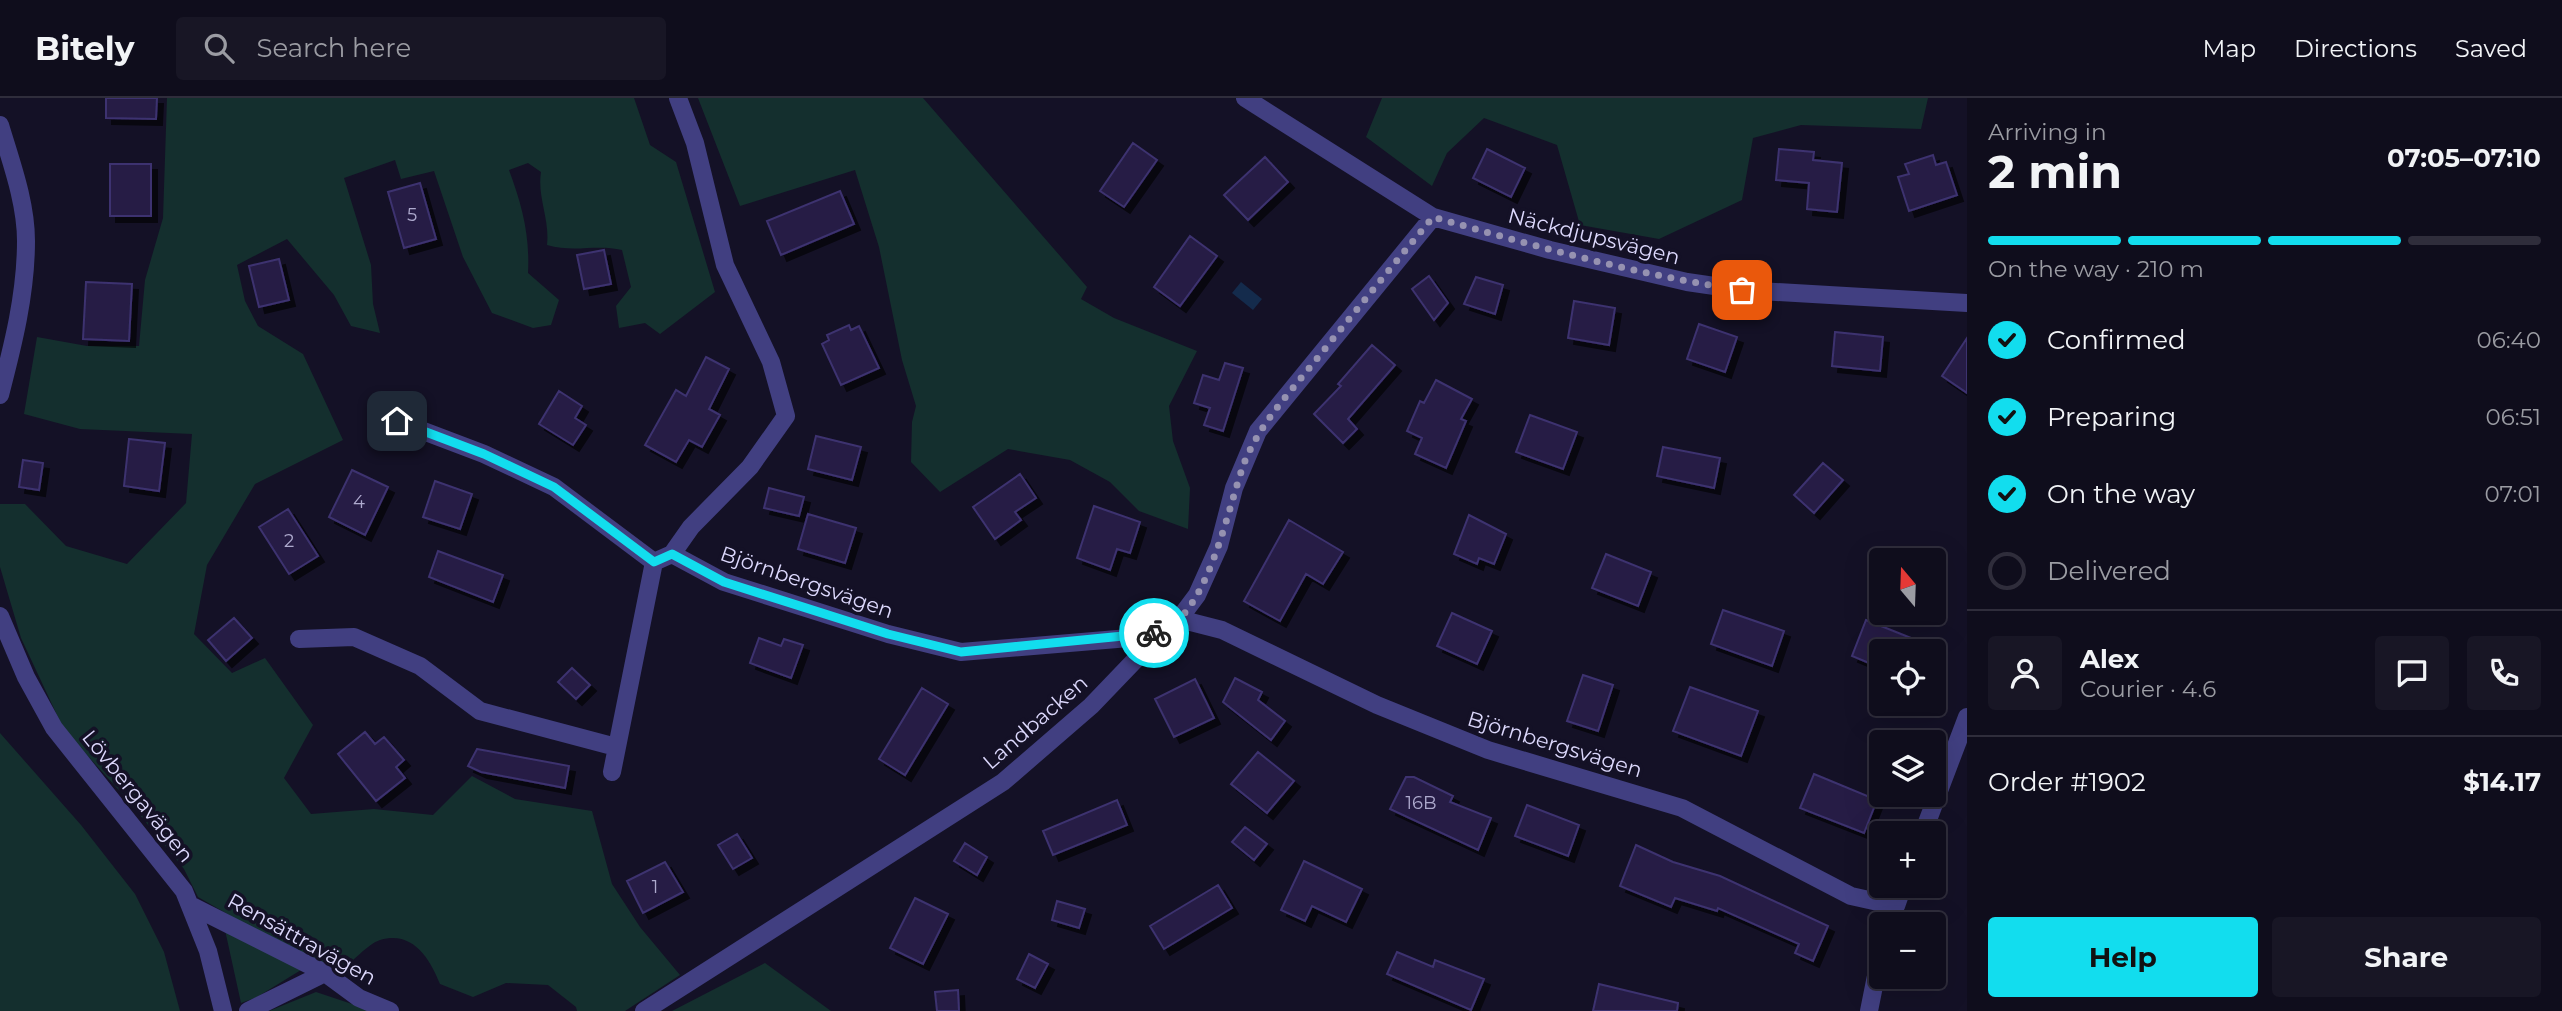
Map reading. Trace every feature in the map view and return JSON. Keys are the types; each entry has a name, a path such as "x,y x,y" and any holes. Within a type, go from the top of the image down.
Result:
{"street":[{"path":"654,562 672,554 691,527 750,467 786,415 771,362 725,265 695,143 678,98"},
{"name":"Näckdjupsvägen","path":"1245,98 1433,217 1550,250 1687,282 1756,291 1967,303"},
{"path":"0,125 19,190 26,240 19,322 0,395"},
{"name":"Landbacken","path":"645,1011 1003,782 1091,706 1162,632 1179,619 1197,595 1219,546 1234,488 1258,431 1433,217"},
{"path":"397,421 484,454 554,487 654,562"},
{"name":"Björnbergsvägen","path":"672,554 724,582 888,634 961,652 1129,638 1162,632"},
{"path":"612,772 654,562"},
{"name":"Lövbergavägen","path":"0,616 26,677 54,728 155,853 192,906 208,951 223,1011"},
{"name":"Björnbergsvägen","path":"1179,619 1222,630 1377,705 1488,750 1682,808 1851,896 1896,906"},
{"path":"299,639 354,637 420,666 480,710 616,747"},
{"path":"1928,821 1967,716"},
{"path":"1894,912 1899,898"},
{"name":"Rensättravägen","path":"192,906 325,973 359,998 390,1011"},
{"path":"248,1011 325,973"},
{"path":"1868,1011 1873,989"}],"green space":[{"path":"167,98 634,98 650,145 676,162 715,292 660,334 645,323 619,328 616,306 631,287 622,250 547,245 541,172 528,163 509,170 524,220 528,273 559,300 551,325 533,328 492,313 463,257 434,171 401,179 395,160 344,178 371,265 373,304 380,333 351,326 334,295 287,239 237,265 245,301 258,326 303,354 343,440 255,484 207,565 194,634 232,673 265,658 313,725 284,778 311,814 374,809 433,815 472,776 515,799 592,811 612,884 640,927 680,975 625,1011 577,1011 576,1007 548,985 506,983 473,997 440,984 425,956 411,943 402,939 375,942 341,971 274,941 198,897 184,869 126,798 64,730 21,638 0,567 0,504 25,504 66,546 127,564 186,503 192,434 80,429 24,414 37,337 87,346 139,346 145,280 163,218"},
{"path":"698,98 923,98 1087,287 1081,299 1114,318 1197,351 1169,406 1173,441 1190,488 1188,529 1139,511 1110,482 1070,460 1008,449 940,492 911,462 912,422 916,406 902,360 879,247 855,170 740,206"},
{"path":"1382,98 1928,98 1921,129 1801,125 1753,138 1742,200 1659,239 1580,225 1557,145 1484,118 1447,153 1432,186 1366,137"},
{"path":"0,733 81,825 135,894 164,952 180,1011 0,1011"},
{"path":"225,930 301,970 257,997 241,1003"},
{"path":"765,963 831,1011 672,1011"},
{"path":"316,992 364,1008 372,1011 269,1011"}],"water":[{"path":"1241,282 1262,299 1253,310 1232,293"}],"building":[{"path":"106,98 157,98 156,119 106,118"},
{"path":"1133,143 1157,160 1124,207 1100,191"},
{"path":"1487,149 1525,168 1511,197 1473,178"},
{"path":"1779,149 1814,152 1813,160 1842,163 1837,212 1807,209 1809,183 1776,180"},
{"path":"1933,155 1936,165 1946,162 1957,195 1909,211 1898,177 1909,174 1905,164"},
{"path":"1265,157 1288,182 1248,220 1224,195"},
{"path":"110,164 151,164 151,216 110,216"},
{"path":"420,183 436,239 404,248 388,192"},
{"path":"840,191 854,224 781,255 767,221"},
{"path":"1190,236 1217,256 1180,306 1154,287"},
{"path":"604,250 611,284 584,289 577,255"},
{"path":"279,259 289,300 259,307 249,266"},
{"path":"1429,276 1448,303 1434,320 1412,289"},
{"path":"1476,277 1503,285 1495,314 1464,304"},
{"path":"86,282 132,284 129,341 83,339"},
{"path":"1574,301 1615,308 1609,345 1568,338"},
{"path":"1699,324 1737,337 1725,372 1687,359"},
{"path":"849,325 851,330 859,326 879,368 841,385 822,344 829,340 827,335"},
{"path":"1835,332 1883,337 1880,371 1832,366"},
{"path":"1967,338 1967,393 1942,376"},
{"path":"1372,345 1395,365 1348,419 1357,429 1343,443 1314,414 1341,386 1338,384"},
{"path":"706,357 729,369 709,409 720,415 702,447 689,440 676,462 645,445 676,390 686,396"},
{"path":"1225,363 1243,368 1223,431 1204,425 1210,408 1194,403 1203,375 1219,380"},
{"path":"1436,380 1472,399 1461,419 1466,421 1446,468 1415,454 1422,438 1407,431 1420,401 1424,403"},
{"path":"559,391 582,406 575,418 586,425 573,445 539,424"},
{"path":"1530,415 1577,432 1563,469 1516,452"},
{"path":"816,436 861,447 852,480 808,469"},
{"path":"129,439 165,443 159,491 124,486"},
{"path":"1663,447 1720,458 1714,488 1657,476"},
{"path":"23,460 43,463 39,490 19,487"},
{"path":"1823,463 1843,480 1814,513 1794,495"},
{"path":"352,470 388,487 365,535 329,517"},
{"path":"1020,474 1036,498 1015,512 1021,520 995,539 973,507"},
{"path":"435,481 472,494 460,529 423,517"},
{"path":"769,488 804,497 799,516 764,508"},
{"path":"1094,506 1140,522 1130,553 1117,549 1110,570 1077,558"},
{"path":"288,509 318,556 289,574 259,527"},
{"path":"808,514 856,528 845,563 798,549"},
{"path":"1469,515 1506,534 1494,564 1479,558 1477,564 1454,554"},
{"path":"1289,520 1343,552 1323,584 1306,574 1280,621 1244,601"},
{"path":"438,551 503,575 493,602 429,577"},
{"path":"1606,554 1651,572 1638,606 1592,588"},
{"path":"1723,610 1784,631 1772,666 1711,644"},
{"path":"1452,613 1492,631 1477,664 1437,646"},
{"path":"234,618 252,638 226,661 208,640"},
{"path":"1866,620 1869,625 1878,625 1914,639 1869,639 1869,663 1852,656"},
{"path":"759,638 781,646 784,639 803,645 791,678 750,663"},
{"path":"572,668 590,685 576,699 558,682"},
{"path":"1583,675 1613,685 1598,731 1567,721"},
{"path":"1235,678 1262,692 1258,700 1285,721 1271,740 1223,702"},
{"path":"1195,679 1214,718 1174,737 1155,699"},
{"path":"1690,687 1758,711 1741,756 1673,731"},
{"path":"922,688 948,704 905,775 879,759"},
{"path":"365,732 375,744 384,737 404,760 396,767 405,778 376,801 338,754"},
{"path":"477,749 569,766 565,788 481,772 468,766"},
{"path":"1258,752 1294,781 1267,813 1231,784"},
{"path":"1814,774 1869,797 1869,807 1874,807 1864,833 1800,808"},
{"path":"1406,777 1414,777 1453,796 1450,802 1491,818 1478,850 1390,809"},
{"path":"1117,800 1127,825 1053,855 1043,831"},
{"path":"1527,805 1579,825 1568,856 1515,836"},
{"path":"1245,827 1267,844 1254,860 1232,842"},
{"path":"737,834 752,858 733,869 718,845"},
{"path":"965,843 987,857 977,875 954,861"},
{"path":"1636,845 1673,862 1720,876 1828,926 1813,961 1795,953 1799,944 1718,908 1717,911 1675,898 1671,907 1620,886"},
{"path":"1304,861 1362,889 1346,922 1312,906 1305,921 1281,910"},
{"path":"665,862 683,892 643,913 627,881"},
{"path":"1218,885 1232,908 1164,949 1150,926"},
{"path":"915,898 948,914 923,964 890,948"},
{"path":"1057,901 1085,909 1079,928 1052,920"},
{"path":"1397,952 1433,967 1435,960 1484,979 1471,1010 1387,974"},
{"path":"1029,954 1048,964 1035,988 1017,979"},
{"path":"1599,984 1678,1003 1677,1011 1593,1011"},
{"path":"958,990 959,1011 937,1011 935,992"}],"way so far":[{"path":"1154,633 1162,632 1179,619 1197,595 1219,546 1234,488 1258,431 1433,217 1550,250 1687,282 1742,290"}],"route":[{"path":"397,421 484,454 554,487 654,562 672,554 724,582 888,634 961,652 1129,638 1154,633"}]}
